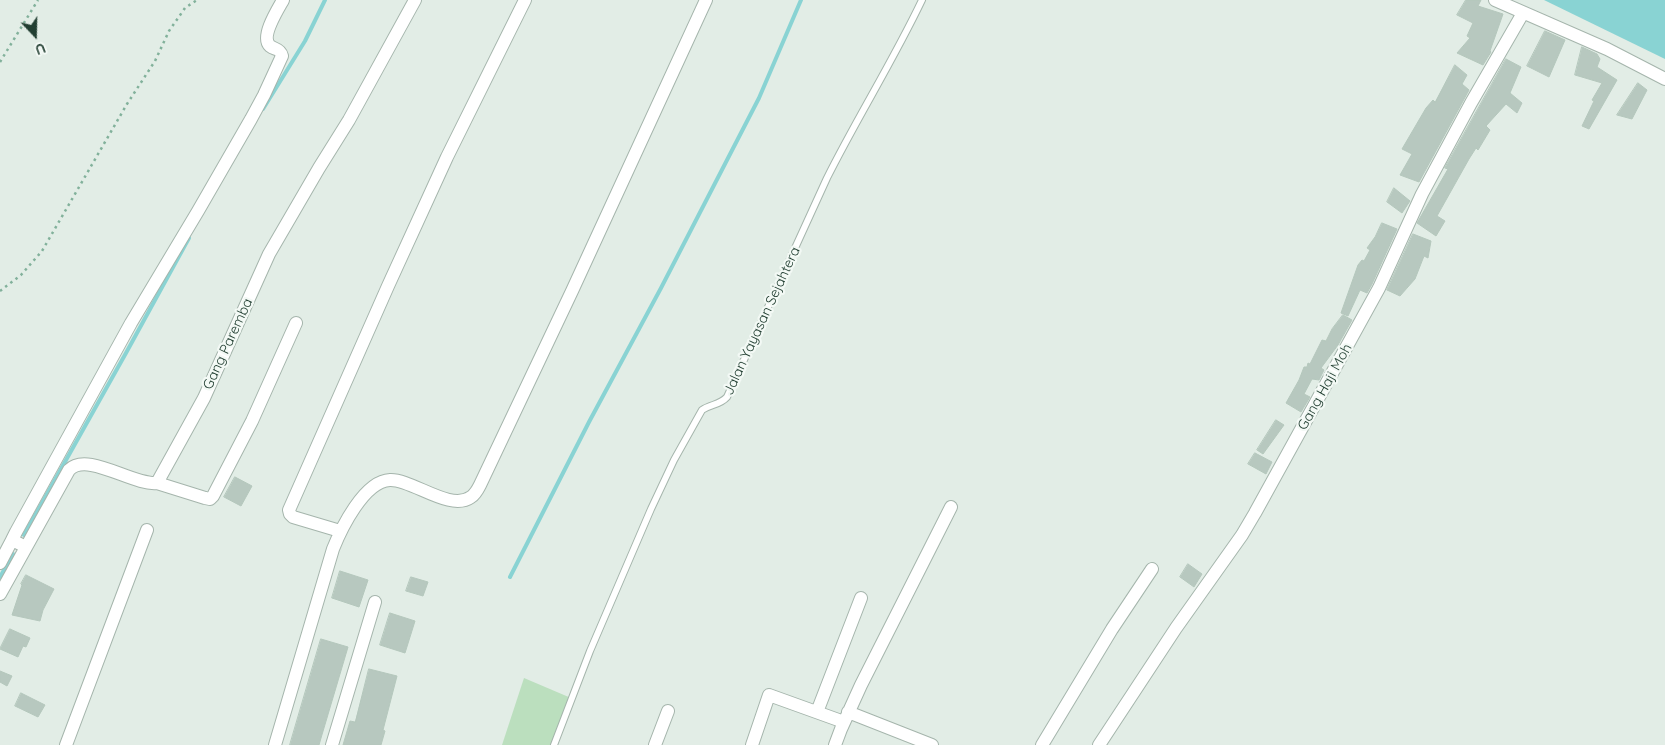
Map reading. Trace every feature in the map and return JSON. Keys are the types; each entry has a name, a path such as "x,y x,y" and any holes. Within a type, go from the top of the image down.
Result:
{"street":[{"path":"0,564 131,323 264,95 282,56 279,50 270,46 266,38 269,27 283,0"},
{"name":"Gang Paremba","path":"158,483 204,398 270,254 349,120 415,0"},
{"path":"340,531 293,517 289,510 443,166 525,0"},
{"path":"275,745 340,531 354,508 373,487 389,480 411,485 436,497 460,500 470,498 480,485 706,0"},
{"path":"1495,0 1606,49 1665,79"},
{"name":"Gang Haji Moh","path":"1099,745 1176,628 1219,569 1252,519 1375,296 1422,194 1471,103 1523,13"},
{"path":"0,594 65,481 69,470 74,465 86,463 210,499 252,421 296,323"},
{"path":"835,745 846,717 951,507"},
{"path":"66,745 147,530"},
{"path":"12,540 26,547"},
{"path":"1042,745 1112,629 1152,570"},
{"path":"817,712 861,598"},
{"path":"332,745 375,602"},
{"path":"752,745 769,695 817,712 846,717 917,742 932,745"},
{"path":"655,745 668,712"}],"lane":[{"name":"Jalan Yayasan Sejahtera","path":"554,745 590,651 674,460 702,410 706,407 720,404 727,397 840,152 922,0"}],"path":[{"path":"0,62 38,0"},
{"path":"0,291 22,275 42,251 127,104 155,60 169,31 184,8 197,0"}],"green space":[{"path":"524,678 571,698 556,745 502,745"}],"water":[{"path":"1544,0 1665,0 1665,59"}],"building":[{"path":"1466,0 1481,0 1478,6 1503,14 1491,52 1483,65 1457,53 1470,38 1467,36 1473,23 1457,15"},
{"path":"1545,31 1565,40 1549,77 1527,66"},
{"path":"1582,47 1597,54 1600,59 1597,67 1617,80 1589,129 1582,126 1594,101 1592,100 1602,83 1575,75"},
{"path":"1506,59 1521,67 1510,93 1522,103 1517,113 1506,104 1486,126 1490,130 1478,150 1476,148 1469,159 1437,216 1445,221 1436,236 1417,223 1448,169 1445,168"},
{"path":"1455,65 1467,75 1462,84 1469,90 1419,182 1400,175 1412,154 1402,149 1426,108 1433,100 1435,102"},
{"path":"1638,83 1647,90 1632,119 1617,115"},
{"path":"1394,188 1410,201 1402,213 1387,202"},
{"path":"1382,223 1397,229 1367,293 1360,290 1348,316 1341,313 1358,265 1362,260 1364,261 1370,250 1367,248"},
{"path":"1413,234 1431,241 1428,258 1424,256 1415,279 1400,296 1387,290"},
{"path":"1343,315 1352,320 1338,345 1321,368 1324,370 1319,380 1312,379 1304,394 1310,397 1301,412 1286,403 1304,367 1307,367 1308,363 1310,364 1322,340 1326,341 1332,329"},
{"path":"1276,420 1284,425 1263,454 1257,450"},
{"path":"1255,453 1272,462 1266,474 1248,464"},
{"path":"235,477 252,486 241,506 224,497"},
{"path":"1188,564 1202,574 1194,587 1180,577"},
{"path":"340,571 368,580 359,607 332,598"},
{"path":"26,575 54,589 43,610 40,621 12,615 21,584"},
{"path":"411,577 428,582 423,596 406,591"},
{"path":"390,613 415,621 405,653 380,645"},
{"path":"10,629 30,638 26,647 23,646 18,657 0,649"},
{"path":"321,639 348,647 319,745 290,745"},
{"path":"369,669 397,676 381,745 343,745 350,721 355,722"},
{"path":"0,671 12,676 7,686 0,682"},
{"path":"21,693 45,705 38,717 15,706"}],"waterway":[{"path":"263,109 305,41 325,0"},
{"path":"510,577 759,98 801,0"},
{"path":"24,535 189,238"},
{"path":"0,577 13,554"}]}
